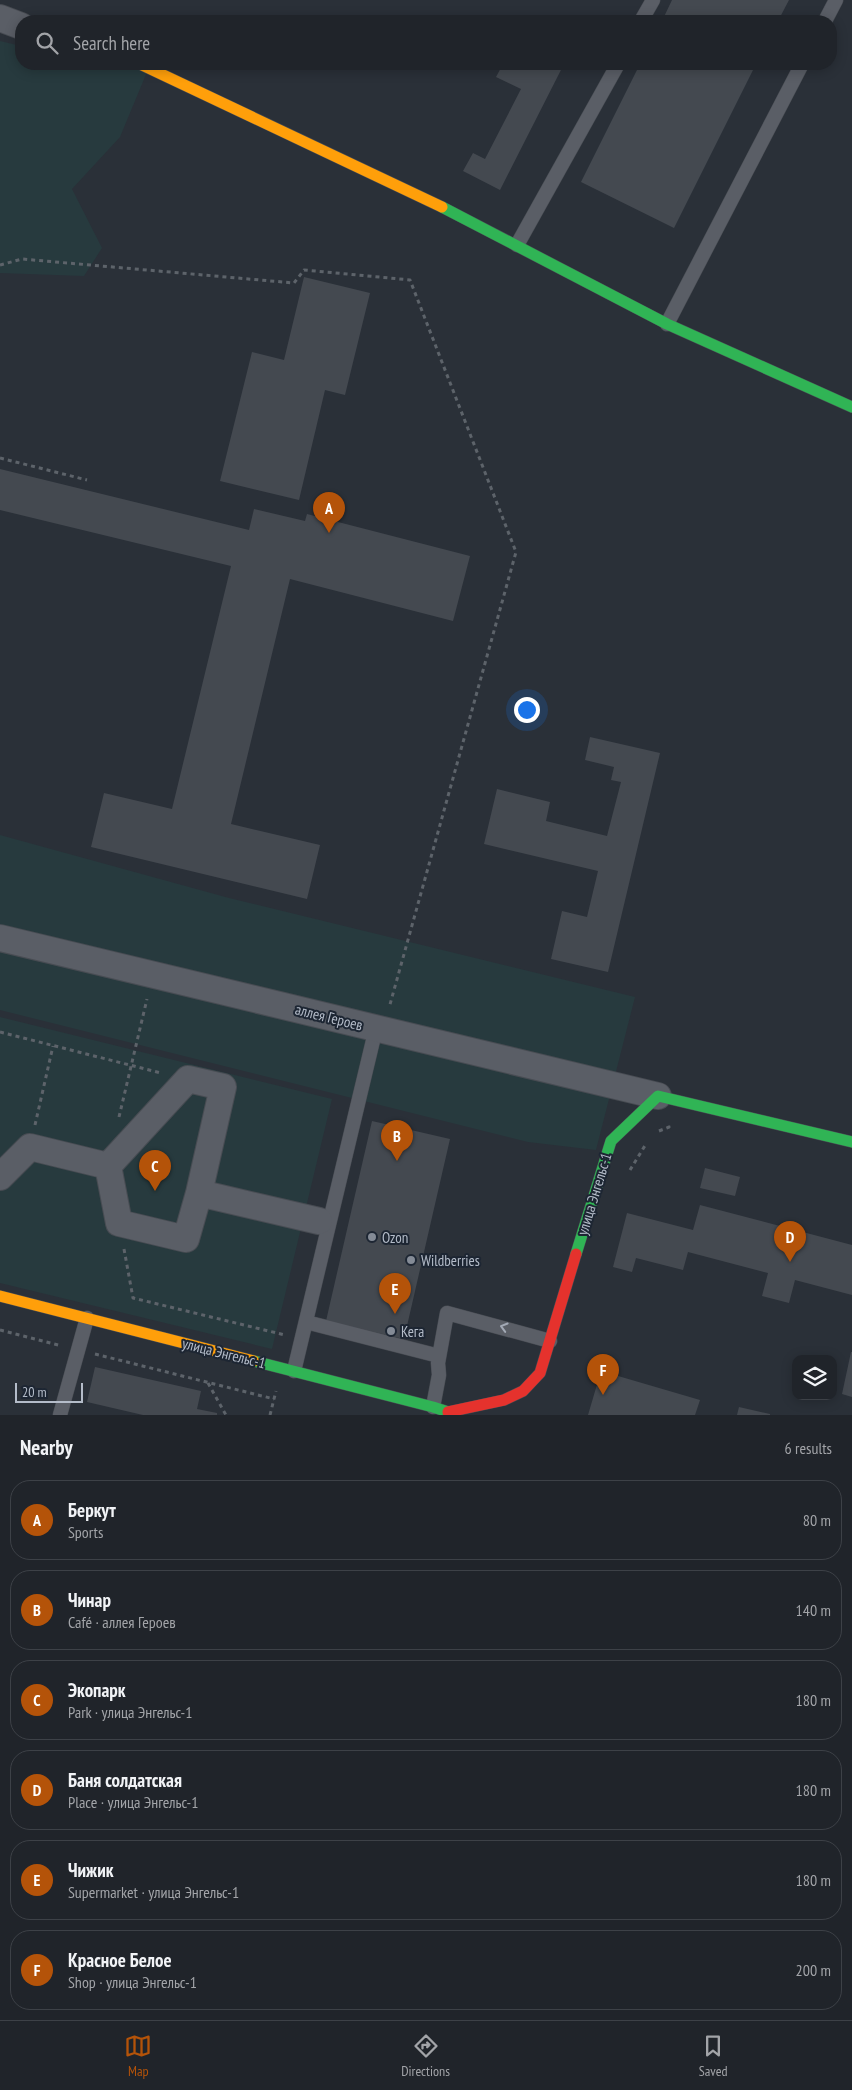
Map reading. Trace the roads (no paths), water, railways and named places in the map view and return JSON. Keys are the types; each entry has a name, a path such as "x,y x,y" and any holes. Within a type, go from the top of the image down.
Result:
{"street":[{"path":"0,18 15,24"},
{"path":"153,70 479,225 667,324 852,407"},
{"name":"аллея Героев","path":"0,938 153,975 382,1021 658,1096"},
{"path":"188,1079 223,1087 199,1193 186,1239 119,1223 108,1166 188,1079"},
{"path":"658,1096 852,1142"},
{"name":"улица Энгельс-1","path":"0,1296 433,1407 447,1414 504,1400 523,1391 540,1373 610,1141 658,1096"},
{"path":"0,1177 30,1147 108,1166"},
{"path":"199,1193 319,1221"}],"lane":[{"path":"644,15 653,0"},
{"path":"828,15 836,0"},
{"path":"517,245 615,70"},
{"path":"667,324 799,70"},
{"path":"294,1371 382,1021"},
{"path":"433,1407 439,1375 439,1356 447,1313 550,1341"},
{"path":"60,1415 87,1318"},
{"path":"306,1322 439,1356"}],"place":[{"name":"Беркут","path":"329,533"},
{"name":"Чинар","path":"397,1161"},
{"name":"Экопарк","path":"155,1191"},
{"name":"Ozon","path":"372,1237"},
{"name":"Wildberries","path":"411,1260"},
{"name":"Баня солдатская","path":"790,1262"},
{"name":"Чижик","path":"395,1314"},
{"name":"Кега","path":"391,1331"},
{"name":"Красное Белое","path":"603,1395"}]}
